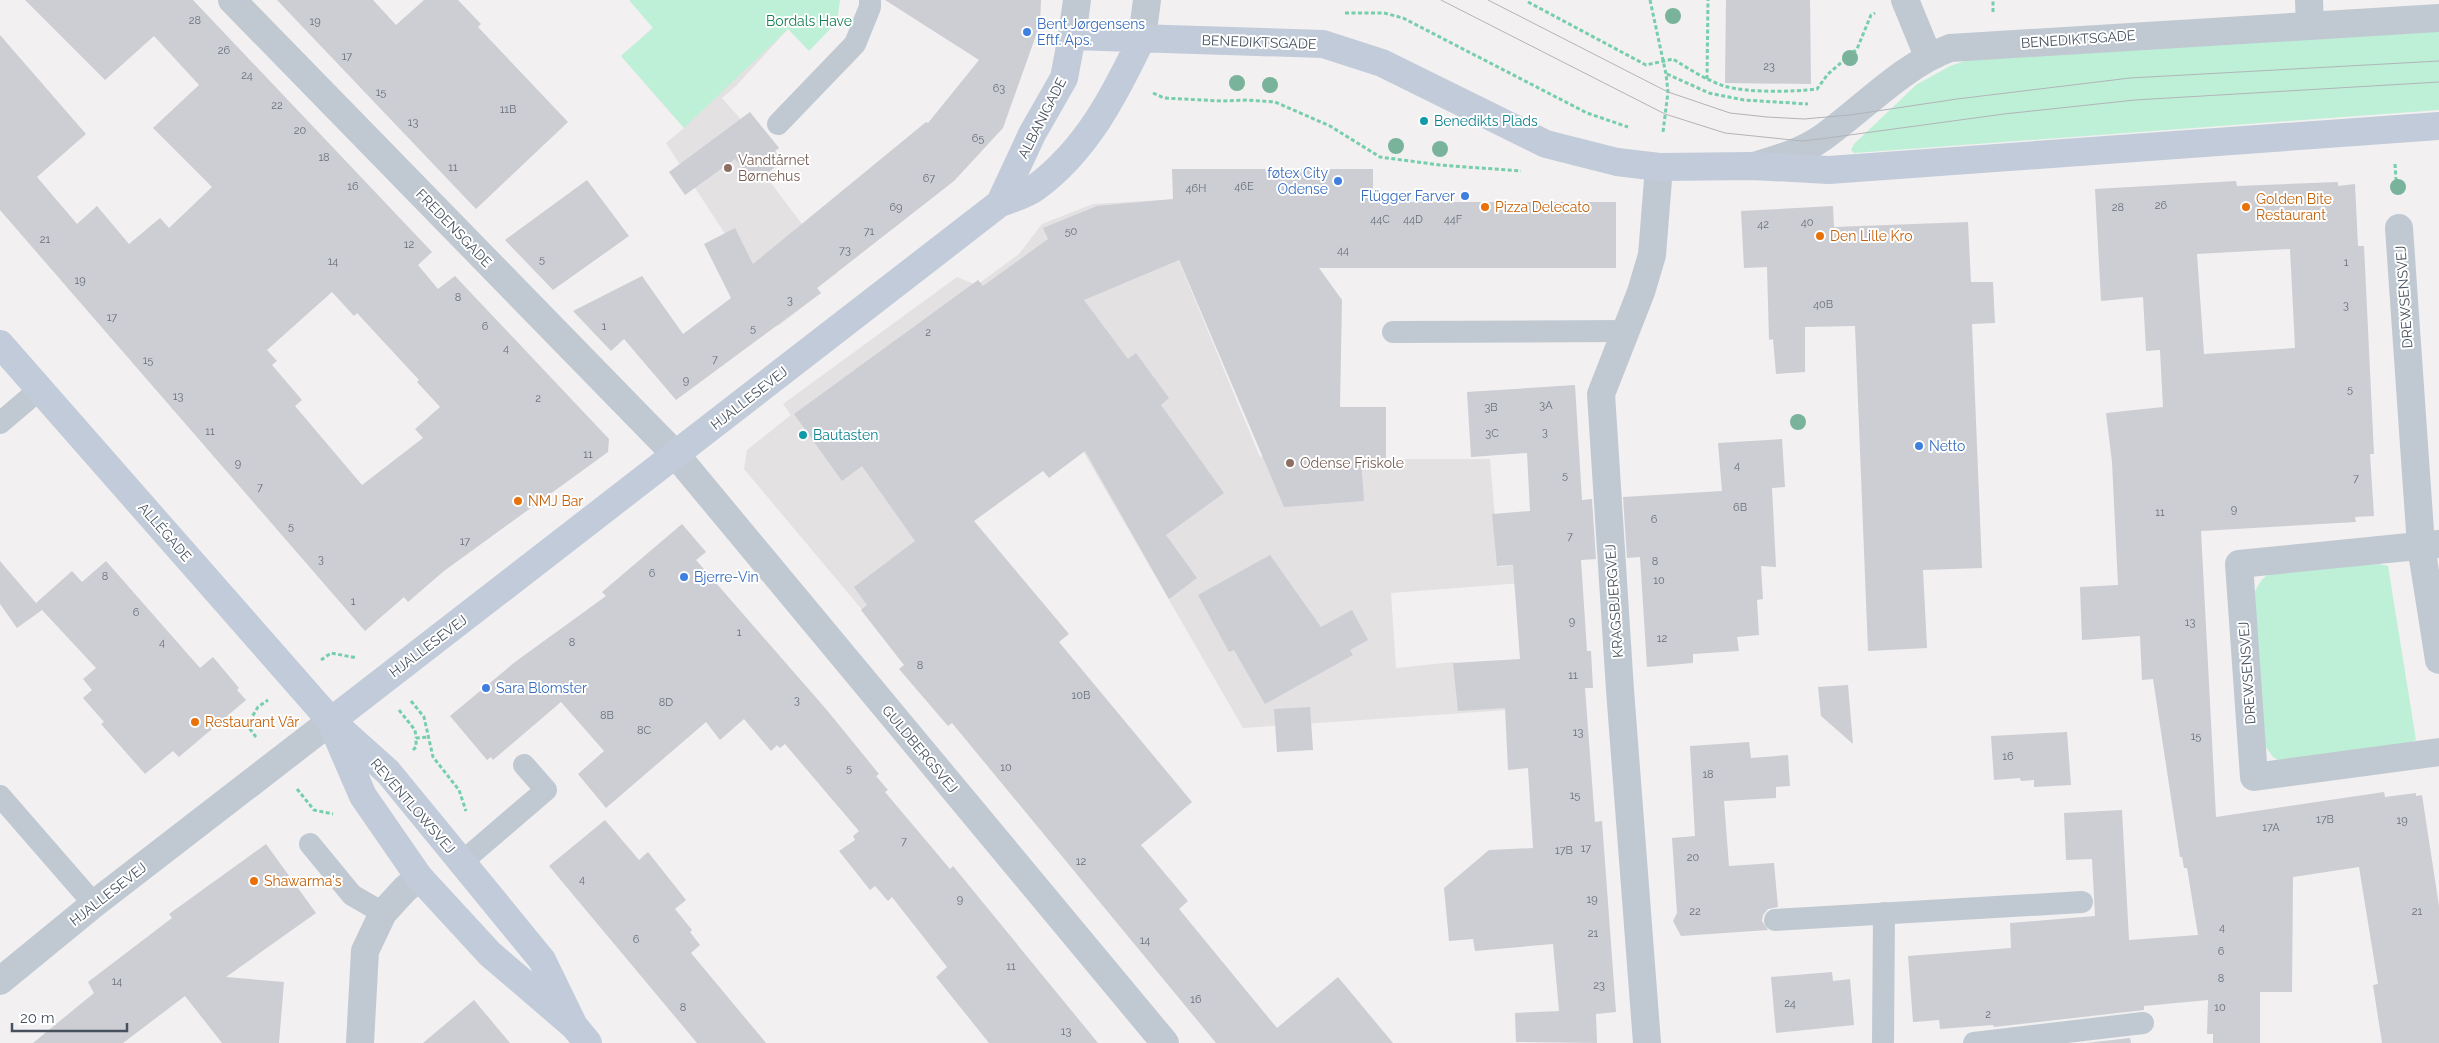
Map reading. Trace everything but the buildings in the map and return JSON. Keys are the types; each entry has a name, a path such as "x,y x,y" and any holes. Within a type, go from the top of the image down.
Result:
{"main road":[{"name":"BENEDIKTSGADE","path":"1072,36 1323,44 1382,63 1546,144 1617,162 1659,168 1752,166 1829,170 2439,126"},
{"name":"ALBANIGADE","path":"1000,203 1032,134 1064,78 1072,36"},
{"name":"ALBANIGADE","path":"858,313 1000,203 1034,189 1076,149 1111,102 1142,38"},
{"name":"HJALLESEVEJ","path":"330,721 858,313"},
{"name":"ALLÉGADE","path":"0,344 330,721"},
{"name":"REVENTLOWSVEJ","path":"330,721 388,772 542,960 581,1035"},
{"name":"REVENTLOWSVEJ","path":"330,721 363,796 420,877 490,954 581,1035"}],"street":[{"name":"FREDENSGADE","path":"232,0 676,455"},
{"name":"ALBANIGADE","path":"1072,36 1077,0"},
{"name":"ALBANIGADE","path":"1142,38 1147,0"},
{"path":"1905,0 1928,56"},
{"name":"BENEDIKTSGADE","path":"1752,166 1789,155 1820,139 1928,56 1950,48 2309,12 2439,18"},
{"name":"KRAGSBJERGVEJ","path":"1647,1043 1620,690 1601,394 1642,292 1652,255 1659,168"},
{"name":"DREWSENSVEJ","path":"2399,228 2430,545 2439,660"},
{"name":"GULDBERGSVEJ","path":"676,455 1165,1043"},
{"name":"DREWSENSVEJ","path":"2430,545 2240,564 2254,777 2439,752"},
{"name":"HJALLESEVEJ","path":"0,981 94,904 330,721"},
{"path":"360,1043 365,951 383,913 405,889 420,877"}],"lane":[{"path":"778,124 855,44 870,6 870,0"},
{"path":"1393,332 1625,331"},
{"path":"0,423 40,389"},
{"path":"462,862 546,790 524,765"},
{"path":"0,796 94,904"},
{"path":"310,844 352,895 383,913"},
{"path":"1775,920 2082,902"},
{"path":"1883,1043 1884,913"},
{"path":"1974,1043 2143,1023"}],"path":[{"path":"1650,0 1668,92 1659,168"},
{"path":"1707,79 1708,0"},
{"path":"1528,2 1646,65 1673,59 1707,79 1726,87 1798,91 1817,90 1828,74 1857,49 1871,15 1879,10"},
{"path":"1666,74 1709,93 1735,99 1784,104 1816,104"},
{"path":"1123,78 1164,98 1275,102 1330,126 1387,159 1528,171"},
{"path":"2393,128 2399,228"},
{"path":"391,674 424,717 433,757 459,790 466,810 462,862"}],"shaded area":[{"name":"Vandtårnet Børnehus","path":"684,0 788,29 736,86 722,98 754,134 763,128 779,148 775,151 782,161 765,175 838,272 817,288 821,293 778,326 749,287 725,234 666,143 684,128 621,56"},
{"name":"Odense Friskole","path":"1162,200 1164,225 1260,457 1340,442 1357,459 1490,459 1499,567 1517,565 1522,583 1391,593 1396,668 1454,662 1456,682 1552,707 1243,728 1083,451 1046,455 914,548 869,618 744,469 747,450 791,415 783,404 957,277 977,285 1019,254 1042,224 1093,204"}],"green space":[{"name":"Bordals Have","path":"629,0 840,0 837,22 809,51 788,29 684,128 621,56 653,28"},
{"path":"2439,28 2439,110 1854,153 1851,150 1854,144 1916,85 1950,66 1974,58"},
{"path":"2379,564 2388,566 2416,740 2402,746 2281,762 2273,757 2260,739 2255,592 2263,578 2277,570"}],"tram line":[{"path":"1441,0 1665,114 1725,133 1802,141 2004,114 2135,100 2439,82"},
{"path":"1488,0 1668,92 1730,113 1767,117 1804,119 1850,115 1957,99 2130,78 2439,61"}],"place":[{"name":"Bent Jørgensens Eftf. Aps.","path":"1027,32"},
{"name":"Benedikts Plads","path":"1424,121"},
{"name":"Vandtårnet Børnehus","path":"728,168"},
{"name":"føtex City Odense","path":"1338,181"},
{"name":"Flügger Farver","path":"1465,196"},
{"name":"Pizza Delecato","path":"1485,207"},
{"name":"Golden Bite Restaurant","path":"2246,207"},
{"name":"Den Lille Kro","path":"1820,236"},
{"name":"Bautasten","path":"803,435"},
{"name":"Netto","path":"1919,446"},
{"name":"Odense Friskole","path":"1290,463"},
{"name":"NMJ Bar","path":"518,501"},
{"name":"Bjerre-Vin","path":"684,577"},
{"name":"Sara Blomster","path":"486,688"},
{"name":"Restaurant Vår","path":"195,722"},
{"name":"Shawarma's","path":"254,881"}]}
